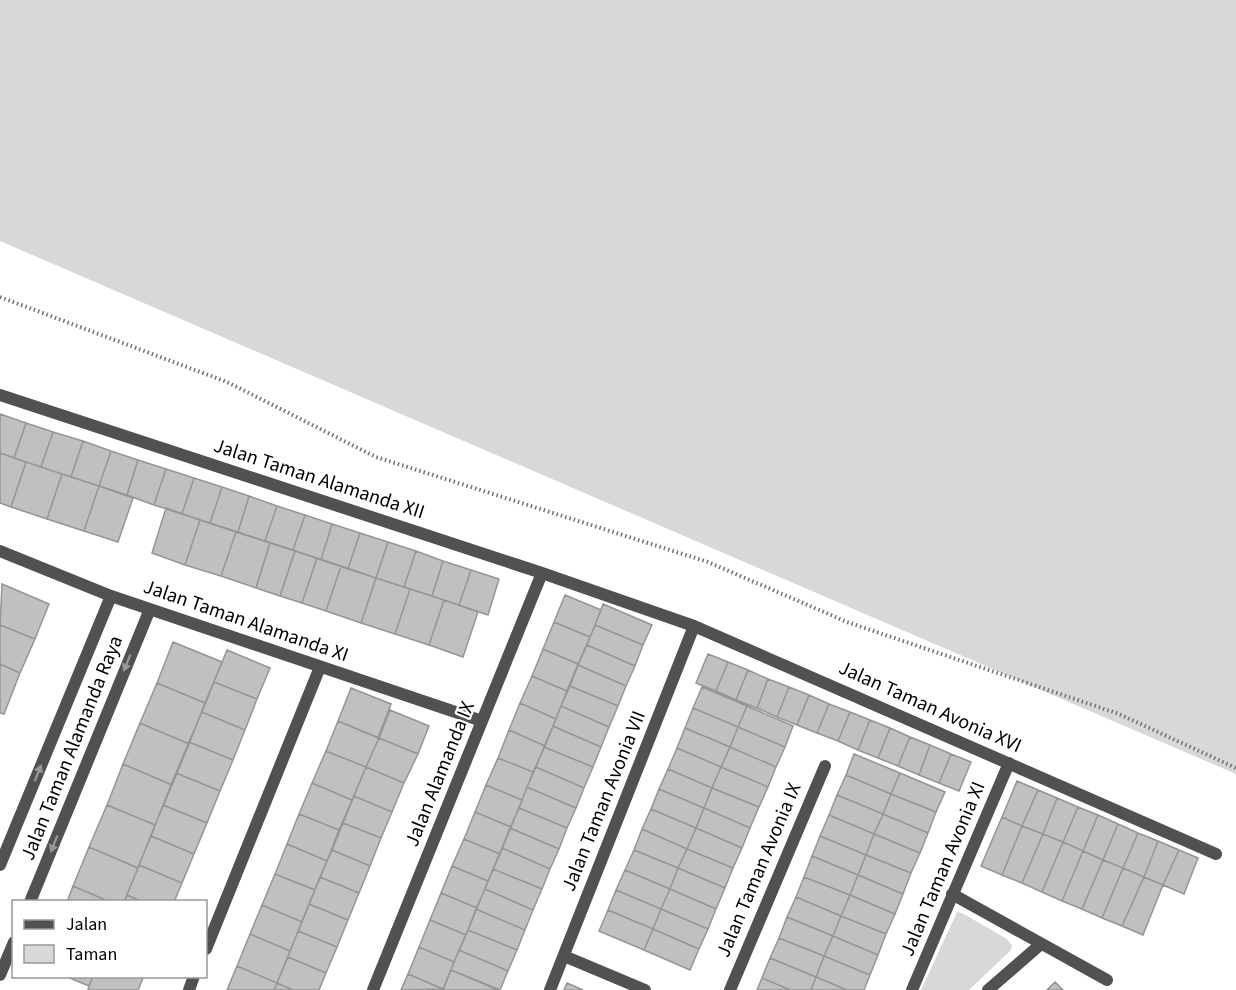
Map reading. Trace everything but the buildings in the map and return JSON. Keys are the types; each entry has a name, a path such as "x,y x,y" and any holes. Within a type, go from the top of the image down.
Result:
{"street":[{"name":"Jalan Taman Alamanda XII","path":"0,395 625,602"},
{"name":"Jalan Taman Alamanda XI","path":"0,551 111,596 482,721"},
{"name":"Jalan Alamanda IX","path":"373,990 542,573"},
{"name":"Jalan Taman Alamanda Raya","path":"0,866 111,596"},
{"name":"Jalan Taman Avonia XVI","path":"625,602 694,626 1216,854"},
{"name":"Jalan Taman Alamanda Raya","path":"31,900 150,609"},
{"name":"Jalan Taman Avonia VII","path":"550,990 694,626"},
{"path":"207,947 320,667"},
{"name":"Jalan Taman Avonia XI","path":"912,990 1009,763"},
{"name":"Jalan Taman Avonia IX","path":"730,990 825,766"},
{"path":"952,894 1107,980"},
{"path":"988,990 1041,944"},
{"path":"0,975 12,947"},
{"path":"564,956 645,990"}],"path":[{"path":"0,297 226,382 376,457 708,562 847,622 1119,714 1236,768"}],"green space":[{"path":"0,0 1236,0 1236,774 0,241"},
{"path":"957,912 1007,939 1012,945 1011,950 969,990 921,990"}]}
